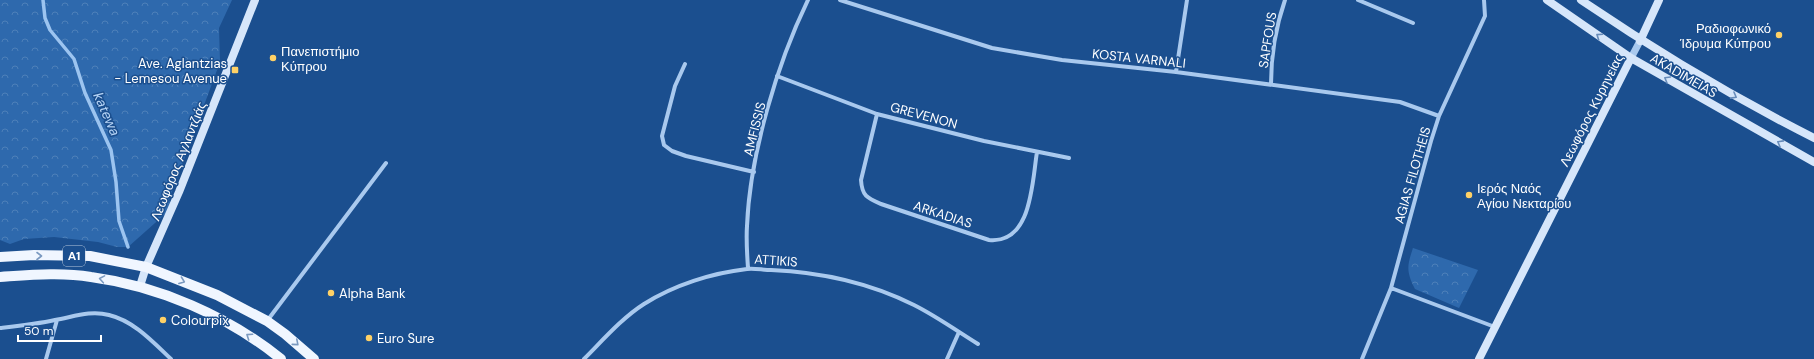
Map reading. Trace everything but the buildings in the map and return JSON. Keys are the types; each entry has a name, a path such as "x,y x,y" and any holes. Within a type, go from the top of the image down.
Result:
{"main road":[{"name":"Λεωφόρος Αγλαντζιάς","path":"140,286 146,267 179,192 255,0"},
{"name":"AKADIMEIAS","path":"1547,0 1631,58 1814,162"},
{"name":"AKADIMEIAS","path":"1581,0 1640,40 1721,88 1814,138"},
{"name":"Λεωφόρος Κυρηνείας","path":"1640,40 1659,0"},
{"name":"Λεωφόρος Κυρηνείας","path":"1479,359 1631,58"},
{"name":"A1","path":"0,257 34,255 90,256 146,267 216,295 267,321 285,334 314,359"},
{"name":"A1","path":"0,277 32,275 90,276 140,286 209,314 241,331 281,359"}],"street":[{"name":"AMFISSIS","path":"748,268 747,226 750,189 760,141 778,76 808,0"},
{"name":"KOSTA VARNALI","path":"840,0 992,48 1062,60 1176,72 1400,102 1439,116"},
{"path":"1176,72 1187,0"},
{"name":"SAPFOUS","path":"1271,84 1271,72 1276,38 1285,0"},
{"path":"1358,0 1413,23"},
{"name":"AGIAS FILOTHEIS","path":"1362,359 1391,288 1439,116 1485,16 1484,0"},
{"name":"Λεωφόρος Κυρηνείας","path":"1631,58 1640,40"},
{"path":"685,64 675,86 662,136 664,145 672,151 686,156 754,172"},
{"name":"GREVENON","path":"778,76 877,114 984,142 1069,158"},
{"name":"ARKADIAS","path":"877,114 861,180 862,190 865,195 881,204 989,240 1006,238 1014,233 1022,224 1027,210 1037,152"},
{"path":"267,321 386,164"},
{"name":"ATTIKIS","path":"584,359 607,336 644,304 673,288 748,268 806,272 869,287 914,305 978,344"},
{"path":"1391,288 1495,327"},
{"path":"0,328 57,320 82,314 99,313 110,315 141,332 171,359"},
{"path":"46,359 57,320"},
{"path":"947,359 959,332"}],"green space":[{"path":"0,0 232,0 219,28 220,62 169,200 173,207 128,247 117,247 98,242 54,237 24,239 10,244 0,240"},
{"path":"1413,248 1478,270 1459,308 1415,289 1410,278 1408,268"}],"waterway":[{"name":"katewa","path":"43,0 45,18 50,30 74,59 85,93 111,150 116,182 119,221 128,247"}],"place":[{"name":"Ραδιοφωνικό Ίδρυμα Κύπρου","path":"1779,35"},
{"name":"Πανεπιστήμιο Κύπρου","path":"273,58"},
{"name":"Ave. Aglantzias - Lemesou Avenue","path":"235,70"},
{"name":"Ιερός Ναός Αγίου Νεκταρίου","path":"1469,195"},
{"name":"Alpha Bank","path":"331,293"},
{"name":"Colourpix","path":"163,320"},
{"name":"Euro Sure","path":"369,338"}]}
